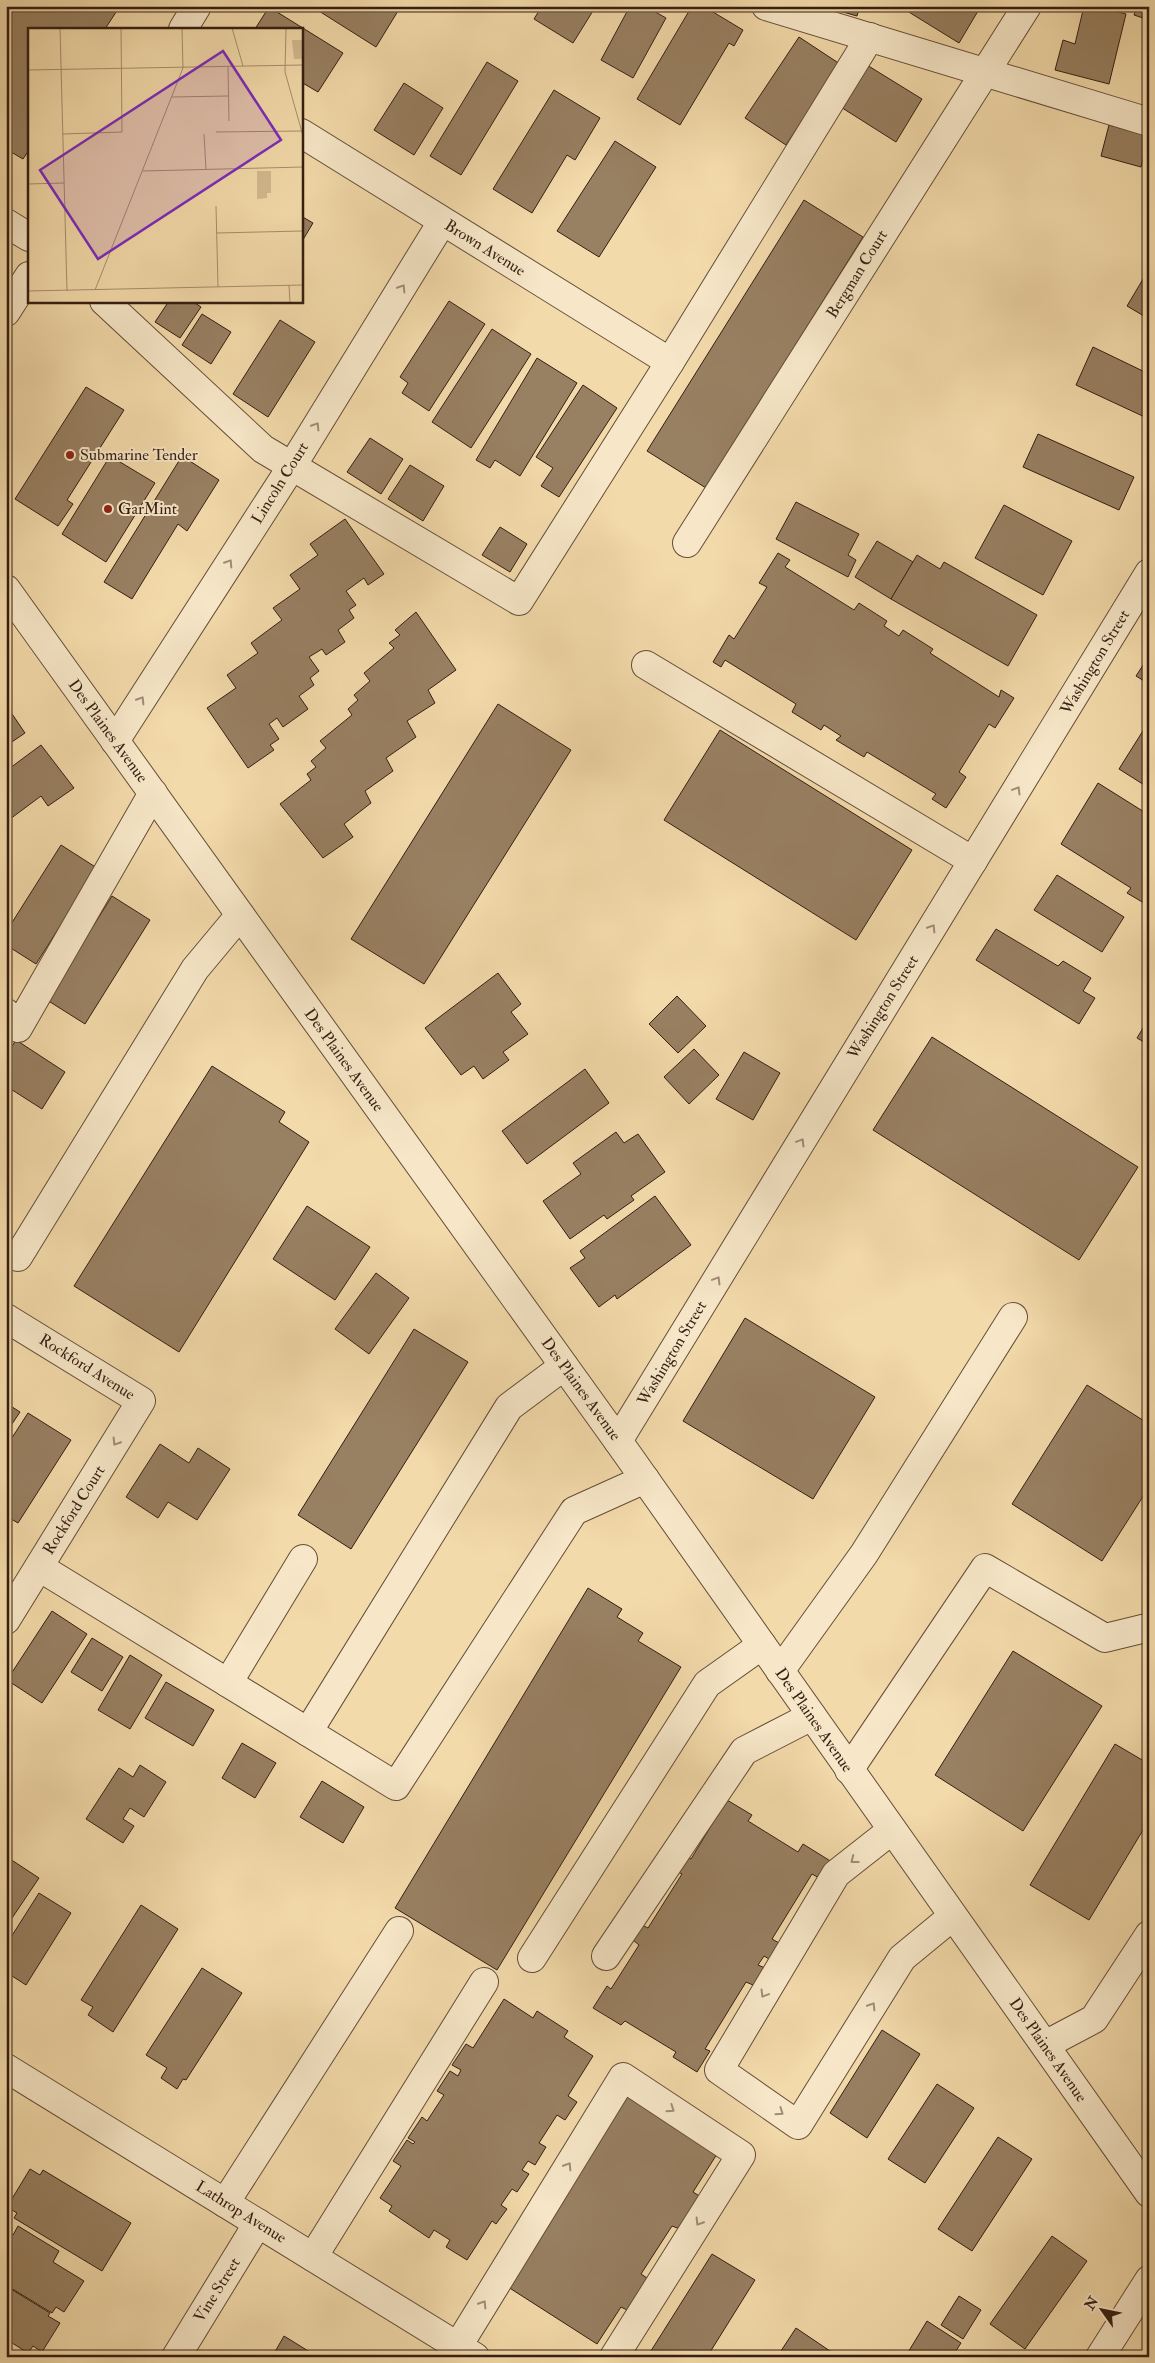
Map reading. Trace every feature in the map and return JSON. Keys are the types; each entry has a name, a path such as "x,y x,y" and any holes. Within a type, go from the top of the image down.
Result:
{"street":[{"path":"184,28 197,6"},
{"path":"766,6 1149,122"},
{"name":"Bergman Court","path":"687,543 1027,6"},
{"path":"105,302 263,449 519,601 670,362 870,37"},
{"name":"Brown Avenue","path":"302,134 670,362"},
{"name":"Lincoln Court","path":"115,741 292,466 442,222"},
{"path":"6,223 28,236"},
{"path":"6,312 28,278"},
{"name":"Washington Street","path":"618,1441 1149,574"},
{"name":"Des Plaines Avenue","path":"6,589 618,1441 1149,2193"},
{"path":"646,665 973,861"},
{"path":"6,1013 18,1028 152,793"},
{"path":"18,1257 195,969 240,914"},
{"path":"780,1671 864,1554 1012,1317"},
{"name":"Rockford Avenue","path":"6,1318 141,1401"},
{"path":"308,1732 509,1407 564,1366"},
{"name":"Rockford Court","path":"6,1620 141,1401"},
{"path":"39,1567 396,1786 574,1511 645,1479"},
{"path":"228,1683 303,1559"},
{"path":"849,1770 985,1568 1105,1638 1146,1628 1149,1630"},
{"path":"532,1958 707,1684 762,1645"},
{"path":"606,1956 744,1751 812,1716"},
{"path":"892,1830 836,1874 719,2070 798,2125 902,1958 953,1916"},
{"path":"225,2202 400,1931"},
{"path":"1044,2045 1094,2019 1149,1936"},
{"path":"313,2257 484,1982"},
{"name":"Lathrop Avenue","path":"6,2068 466,2351"},
{"path":"466,2351 623,2077 741,2155 614,2357"},
{"name":"Vine Street","path":"176,2357 258,2223"},
{"path":"1100,2357 1149,2280"}],"building":[{"path":"16,6 120,6 106,28 28,28 28,152 23,159 6,149 6,22"},
{"path":"311,6 401,6 376,47"},
{"path":"542,6 596,6 573,43 534,19"},
{"path":"630,6 645,6 666,18 633,78 601,60"},
{"path":"692,6 703,6 743,30 734,46 729,43 680,125 637,99"},
{"path":"822,6 860,6 857,16"},
{"path":"899,6 981,6 959,43"},
{"path":"1084,6 1095,6 1126,14 1109,84 1055,70 1063,40 1075,44"},
{"path":"1137,6 1149,6 1149,20 1134,15"},
{"path":"269,7 343,53 318,92 302,83 302,28 256,28"},
{"path":"799,37 840,64 786,145 745,118"},
{"path":"487,62 518,81 461,175 430,156"},
{"path":"862,62 922,99 896,142 836,104"},
{"path":"404,83 443,108 414,155 374,130"},
{"path":"554,90 600,118 575,160 567,155 532,213 493,189"},
{"path":"1109,125 1149,136 1141,167 1101,156"},
{"path":"615,141 656,167 599,257 557,231"},
{"path":"804,200 863,237 706,488 647,451"},
{"path":"302,217 313,223 302,241"},
{"path":"1149,269 1149,319 1127,306"},
{"path":"449,301 485,324 429,411 402,393 408,383 400,377"},
{"path":"168,302 194,302 201,307 180,338 155,322"},
{"path":"202,314 231,332 211,364 182,345"},
{"path":"280,320 315,342 268,417 233,394"},
{"path":"492,329 531,354 471,448 432,422"},
{"path":"1093,347 1149,374 1149,419 1076,385"},
{"path":"537,358 577,383 520,476 495,460 490,468 476,460"},
{"path":"583,385 617,408 559,497 541,486 553,468 536,457"},
{"name":"Submarine Tender","path":"86,387 124,410 67,500 73,504 58,526 15,499"},
{"path":"1038,434 1134,477 1119,510 1023,467"},
{"path":"370,438 403,459 381,494 347,472"},
{"name":"GarMint","path":"110,456 155,483 106,562 62,534"},
{"path":"182,456 219,480 187,531 178,524 132,599 104,582"},
{"path":"410,465 444,486 423,521 388,499"},
{"path":"796,502 859,534 848,555 856,560 848,577 776,539"},
{"path":"1004,505 1072,541 1043,595 975,558"},
{"path":"345,519 384,574 368,585 364,578 346,591 356,605 349,610 354,618 338,630 345,642 326,655 322,649 309,657 319,671 310,678 314,685 299,696 308,709 283,727 277,718 269,724 279,739 270,745 274,750 248,768 207,708 236,688 227,675 258,653 251,643 282,620 273,608 300,589 290,575 318,555 310,544"},
{"path":"500,527 527,544 510,572 482,555"},
{"path":"877,541 913,562 891,599 855,577"},
{"path":"778,553 790,560 785,567 854,610 859,603 887,621 884,626 899,636 903,630 933,649 930,653 999,697 1001,690 1014,698 995,728 989,724 959,772 966,777 946,808 932,799 936,794 867,752 864,757 836,740 841,736 824,725 821,730 792,712 796,704 725,660 721,667 713,662 729,635 734,639 767,587 759,583"},
{"path":"917,555 940,569 944,562 1037,615 1008,666 891,599"},
{"path":"416,612 456,670 428,690 435,703 407,721 416,737 386,758 393,771 365,791 371,803 344,824 353,837 323,858 280,804 311,780 307,774 316,767 311,761 326,748 320,741 352,715 348,709 358,700 354,695 370,681 364,673 394,648 389,643 400,635 395,630"},
{"path":"1149,656 1149,684 1136,676"},
{"path":"498,704 571,750 424,984 351,939"},
{"path":"6,705 25,733 6,746"},
{"path":"1146,726 1149,727 1149,788 1119,769"},
{"path":"720,730 912,850 856,940 664,820"},
{"path":"41,745 74,788 48,806 41,796 6,822 6,771"},
{"path":"1098,783 1149,815 1149,906 1127,893 1131,888 1061,844"},
{"path":"61,845 97,868 36,964 6,945 6,932"},
{"path":"1057,875 1124,917 1102,952 1034,910"},
{"path":"112,896 150,920 85,1024 47,1000"},
{"path":"996,929 1058,966 1063,961 1091,978 1083,991 1095,998 1079,1024 976,960"},
{"path":"498,973 521,1004 511,1012 528,1034 503,1052 509,1060 483,1079 474,1066 461,1075 425,1028"},
{"path":"677,996 706,1026 678,1053 649,1024"},
{"path":"1149,1018 1149,1045 1137,1038"},
{"path":"932,1037 1138,1167 1079,1260 873,1130"},
{"path":"16,1040 65,1072 42,1109 6,1086 6,1056"},
{"path":"694,1049 719,1075 689,1104 664,1077"},
{"path":"744,1052 780,1073 753,1120 716,1099"},
{"path":"212,1066 285,1112 279,1122 309,1142 179,1352 74,1286"},
{"path":"585,1069 609,1103 527,1164 502,1131"},
{"path":"616,1132 624,1143 638,1134 665,1172 631,1196 634,1200 607,1219 604,1215 570,1239 543,1201 581,1174 573,1163"},
{"path":"655,1196 691,1245 617,1299 615,1295 599,1307 570,1268 585,1258 580,1251"},
{"path":"307,1206 370,1247 335,1300 273,1259"},
{"path":"376,1273 409,1298 369,1354 335,1329"},
{"path":"745,1318 875,1397 813,1499 683,1421"},
{"path":"414,1329 468,1362 351,1549 298,1515"},
{"path":"1087,1385 1149,1424 1149,1487 1102,1561 1012,1504"},
{"path":"6,1403 20,1412 6,1433"},
{"path":"28,1413 71,1440 18,1523 6,1516 6,1447"},
{"path":"160,1444 189,1463 198,1448 230,1469 197,1520 168,1502 158,1518 126,1497"},
{"path":"588,1588 622,1609 617,1617 643,1633 638,1641 681,1667 497,1970 395,1908"},
{"path":"52,1611 87,1634 42,1703 7,1680"},
{"path":"92,1638 123,1657 102,1691 71,1672"},
{"path":"1013,1651 1102,1706 1023,1831 935,1775"},
{"path":"130,1655 162,1675 130,1729 98,1710"},
{"path":"166,1682 214,1710 193,1746 145,1718"},
{"path":"242,1743 276,1763 255,1798 222,1778"},
{"path":"1115,1744 1149,1764 1149,1820 1089,1920 1030,1885"},
{"path":"140,1765 166,1782 144,1817 130,1808 123,1819 134,1826 123,1843 86,1819 119,1768 133,1777"},
{"path":"322,1781 364,1807 343,1843 300,1817"},
{"path":"722,1797 752,1815 748,1821 798,1852 803,1844 832,1862 821,1879 812,1874 772,1939 779,1943 769,1959 764,1956 758,1965 765,1968 753,1985 746,1982 705,2049 710,2051 697,2072 673,2057 676,2052 625,2021 621,2025 593,2008 607,1986 611,1989 639,1945 633,1940 642,1925 648,1928 682,1874 676,1871 686,1856 691,1859 717,1816 712,1812"},
{"path":"6,1858 39,1878 6,1927"},
{"path":"39,1893 71,1913 26,1985 6,1972 6,1945"},
{"path":"141,1905 178,1929 113,2032 88,2015 93,2007 81,2000"},
{"path":"202,1968 242,1993 186,2080 183,2079 177,2089 161,2078 167,2068 146,2055"},
{"path":"504,1999 533,2018 537,2011 568,2031 564,2037 593,2056 568,2096 577,2102 565,2120 557,2115 539,2143 546,2147 535,2165 528,2161 522,2170 529,2174 517,2192 512,2189 501,2205 507,2209 496,2224 492,2221 467,2260 446,2247 450,2240 434,2230 429,2238 389,2211 392,2206 380,2198 401,2166 393,2161 407,2140 413,2144 415,2142 408,2138 422,2117 427,2121 444,2095 437,2091 450,2071 458,2076 461,2070 452,2065 466,2044 473,2048"},
{"path":"882,2030 920,2054 867,2138 830,2113"},
{"path":"937,2084 974,2108 925,2183 888,2159"},
{"path":"627,2096 717,2154 693,2192 701,2197 680,2229 672,2226 641,2274 647,2278 627,2310 621,2307 597,2344 508,2287"},
{"path":"998,2137 1032,2159 972,2251 938,2229"},
{"path":"30,2169 40,2175 43,2170 131,2223 102,2271 14,2218 17,2213 7,2207"},
{"path":"18,2226 59,2251 53,2262 84,2281 64,2312 56,2307 52,2313 6,2285 6,2231 13,2235"},
{"path":"1052,2236 1087,2261 1025,2349 990,2324"},
{"path":"712,2254 755,2280 707,2357 653,2357 649,2354"},
{"path":"6,2286 50,2313 48,2316 60,2323 42,2352 33,2346 28,2353 9,2341 6,2345"},
{"path":"959,2296 981,2310 963,2339 941,2325"},
{"path":"927,2321 961,2343 952,2357 911,2357 907,2354"},
{"path":"796,2328 833,2353 831,2357 777,2357"},
{"path":"284,2336 318,2357 272,2357"}],"place":[{"name":"Submarine Tender","path":"70,455"},
{"name":"GarMint","path":"108,509"}]}
